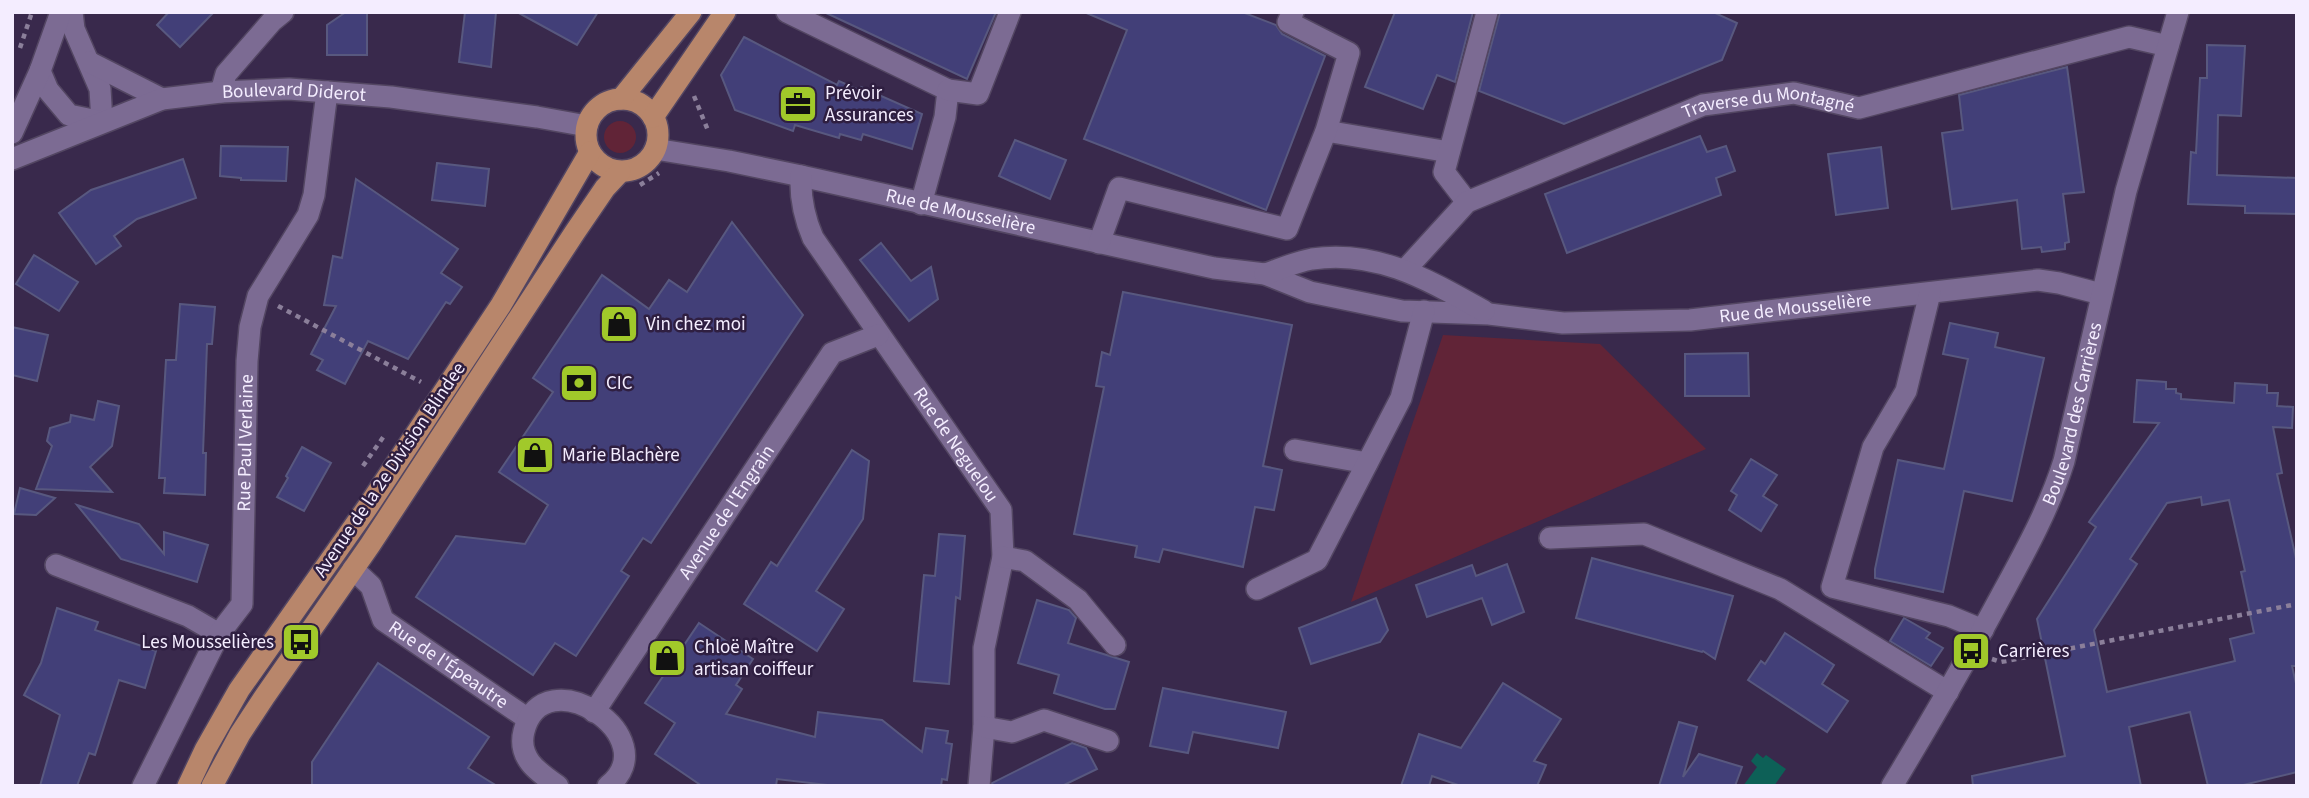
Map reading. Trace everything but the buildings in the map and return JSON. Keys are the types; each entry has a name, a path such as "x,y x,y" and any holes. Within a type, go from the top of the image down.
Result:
{"main road":[{"path":"621,99 691,12"},
{"path":"653,117 724,12"},
{"path":"621,99 634,101 645,107 653,117 658,133 655,149 646,163 632,171 620,172 596,162 586,140 587,126 599,107 621,99"},
{"name":"Avenue de la 2e Division Blindee","path":"188,786 239,690 367,508 501,305 590,152"},
{"name":"Avenue de la 2e Division Blindee","path":"212,786 240,734 353,569 575,232 605,188 620,172"}],"street":[{"path":"12,133 40,71 61,12"},
{"path":"40,71 48,90 69,115 102,122 100,89 74,29 72,12"},
{"path":"221,92 226,74 283,12"},
{"path":"787,12 948,90 978,94 1010,12"},
{"path":"1287,229 1326,131 1349,53 1288,22 1293,12"},
{"path":"1467,202 1444,172 1487,12"},
{"name":"Boulevard des Carrières","path":"1892,786 1983,630 2053,495 2064,461 2126,191 2178,12"},
{"name":"Traverse du Montagné","path":"1405,270 1467,202 1703,105 1794,93 1859,108 2129,37 2168,46"},
{"path":"89,62 162,99"},
{"name":"Boulevard Diderot","path":"13,163 102,122 162,99 221,92 289,89 327,92 457,105 587,126"},
{"path":"921,204 945,117 948,90"},
{"name":"Rue Paul Verlaine","path":"143,786 219,634 242,604 250,327 258,296 308,215 314,194 327,92"},
{"path":"1326,131 1449,152"},
{"name":"Rue de Mousselière","path":"655,149 801,176 1214,268 1265,274 1310,292 1402,311 1489,314 1563,323 1690,320 2038,280 2101,294"},
{"name":"Rue de Neguelou","path":"801,176 803,215 813,238 1002,510 1003,557 984,648 984,727 979,786"},
{"path":"1099,243 1119,188 1287,229 1311,260"},
{"name":"Rue de Mousselière","path":"1265,274 1311,260 1379,262 1436,284 1489,314"},
{"path":"1930,293 1906,391 1873,447 1832,587 1949,616 1983,630"},
{"path":"1257,589 1317,560 1401,398 1424,311"},
{"name":"Avenue de l'Engrain","path":"594,712 832,353 878,335"},
{"path":"1295,450 1367,463"},
{"path":"1550,538 1644,534 1780,589 1948,692"},
{"path":"1003,557 1025,561 1079,600 1115,645"},
{"path":"56,565 188,616 219,634"},
{"name":"Rue de l'Épeautre","path":"353,569 371,586 383,620 528,719"},
{"path":"556,785 535,770 527,760 523,735 528,719 544,704 568,699 580,703 612,724 620,734 624,759 617,783"},
{"path":"984,727 1012,732 1044,720 1108,741"}],"path":[{"path":"16,58 32,12"},
{"path":"258,296 428,385"},
{"path":"358,473 380,439 391,432"},
{"path":"1971,651 2001,662 2297,604"}],"shaded area":[{"path":"620,121 631,126 636,137 631,148 620,153 609,148 604,137 609,126"},
{"path":"1443,335 1600,344 1706,449 1351,602"},
{"path":"1757,753 1763,758 1766,755 1786,769 1774,786 1743,786 1757,767 1751,761"}],"place":[{"name":"Prévoir Assurances","path":"798,104"},
{"name":"Vin chez moi","path":"619,324"},
{"name":"CIC","path":"579,383"},
{"name":"Marie Blachère","path":"535,455"},
{"name":"Les Mousselières","path":"301,642"},
{"name":"Carrières","path":"1971,651"},
{"name":"Chloë Maître artisan coiffeur","path":"667,658"}]}
